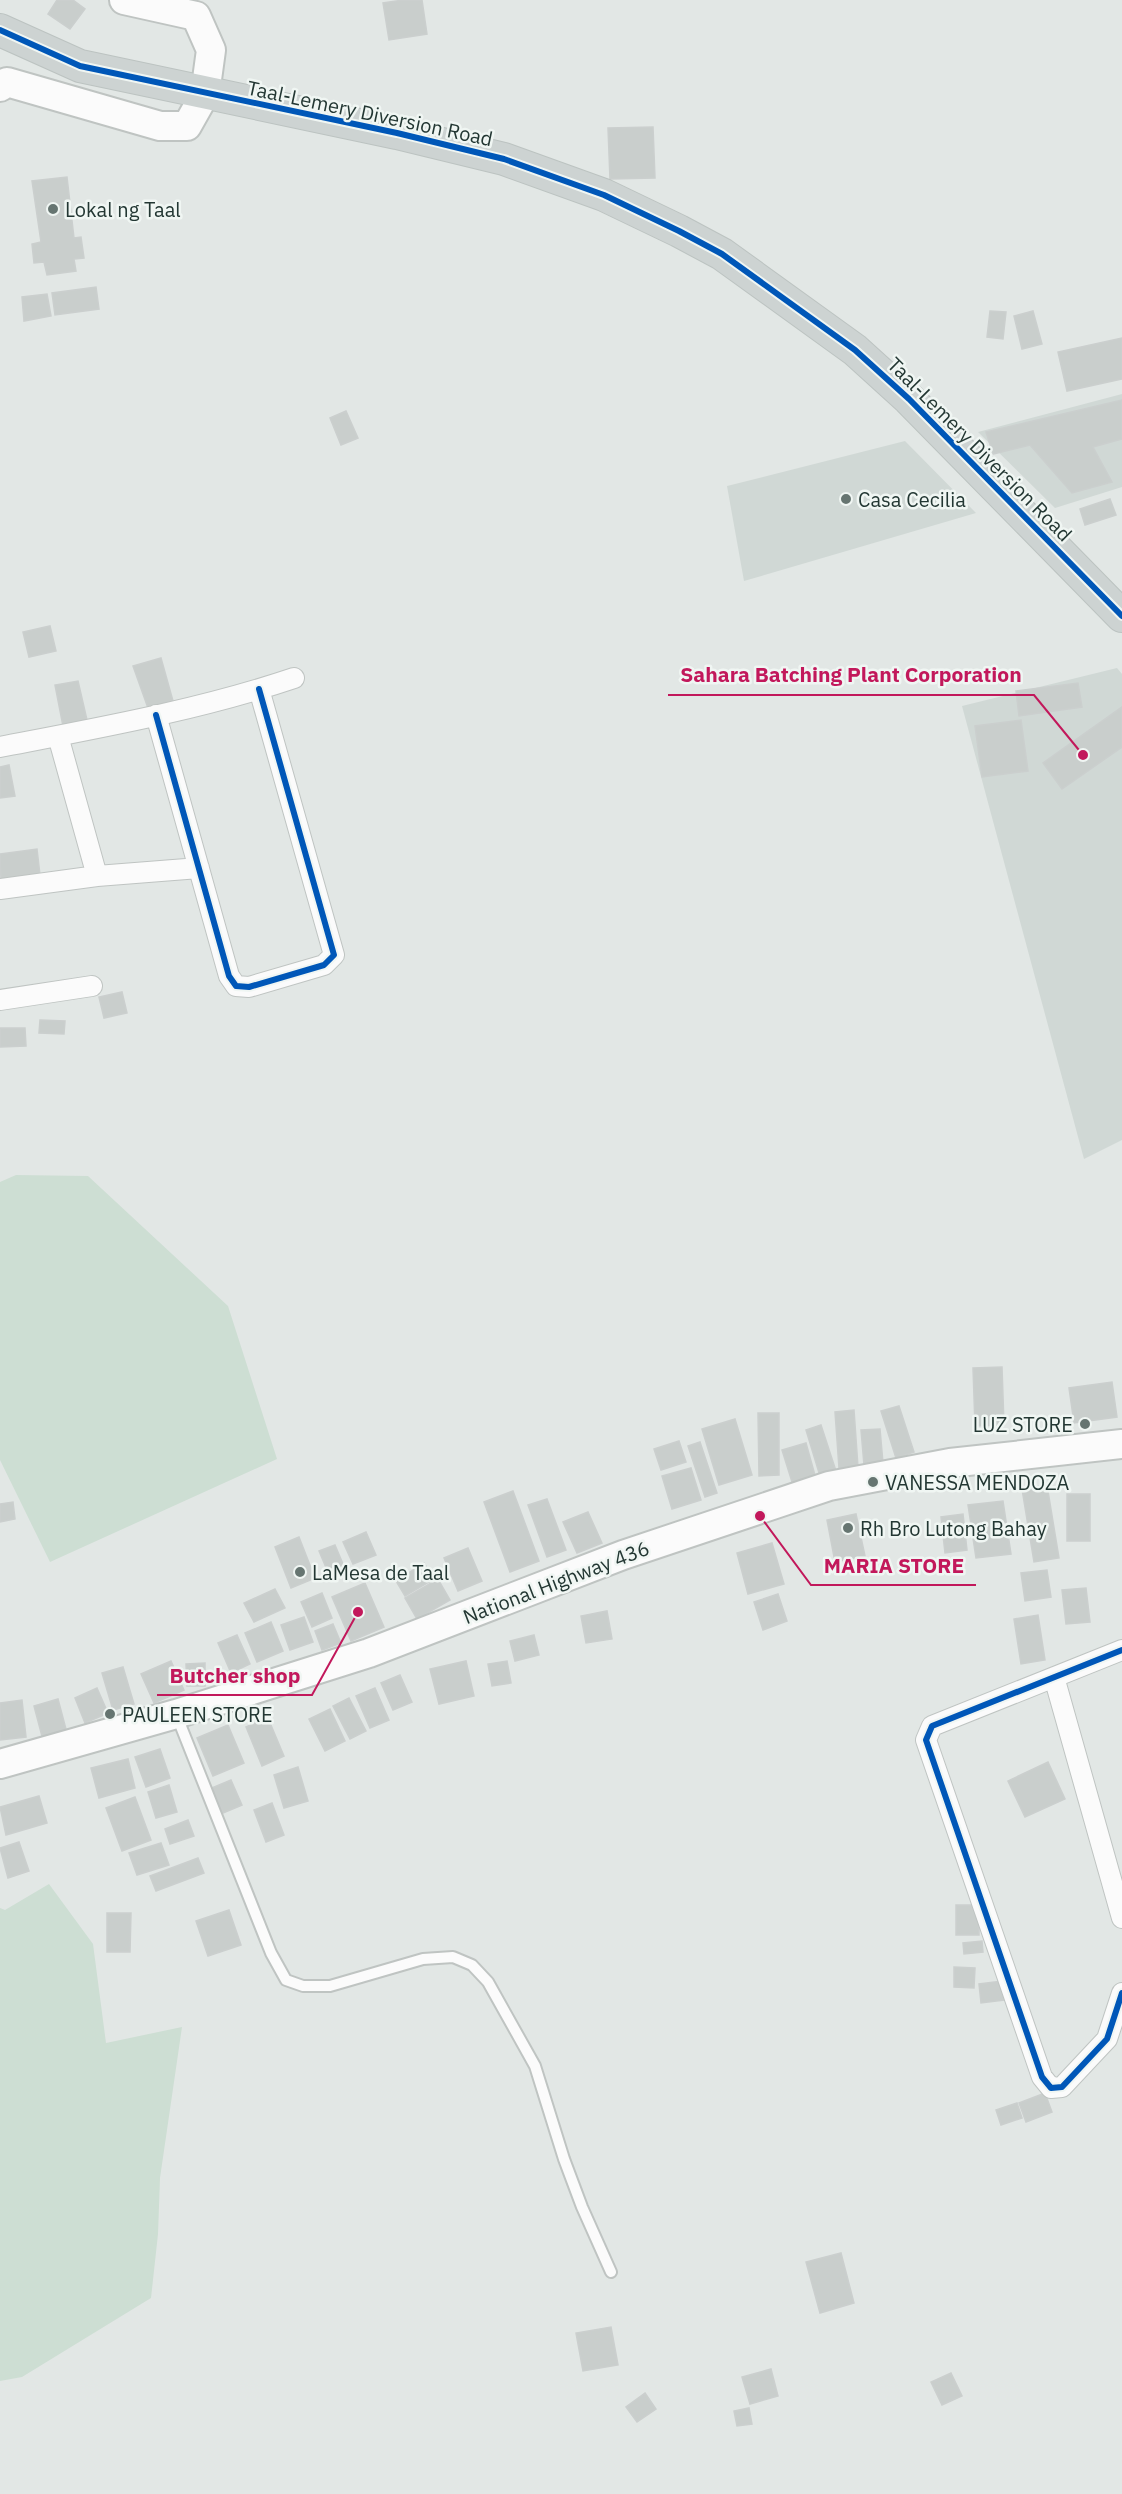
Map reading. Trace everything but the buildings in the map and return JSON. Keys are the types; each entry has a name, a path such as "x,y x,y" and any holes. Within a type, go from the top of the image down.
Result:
{"main road":[{"path":"0,87 7,82 160,126 187,126 205,94 211,50 196,16 124,0"},
{"name":"Taal-Lemery Diversion Road","path":"5,38 80,66 397,133 504,159 634,209 722,254 855,350 909,399 1122,616"},
{"name":"National Highway 436","path":"0,1764 176,1714 369,1653 623,1555 829,1486 950,1463 1122,1444"}],"street":[{"path":"0,747 156,715 294,678"},
{"path":"156,715 229,976 236,987 249,987 324,965 334,955 259,689"},
{"path":"58,736 97,876"},
{"path":"0,889 97,876 199,868"},
{"path":"0,1000 92,987"},
{"path":"1122,1650 932,1726 926,1740 1042,2077 1051,2088 1062,2087 1107,2039 1122,1993"},
{"path":"1054,1677 1122,1918"}],"lane":[{"path":"176,1714 271,1953 286,1980 303,1986 330,1986 423,1959 453,1957 472,1965 488,1983 535,2066 567,2169 611,2272"}],"shaded area":[{"path":"1122,394 1122,487 1055,508 978,432"},
{"name":"Casa Cecilia","path":"905,441 976,513 744,581 727,486"},
{"path":"1117,668 1122,674 1122,1140 1084,1159 962,706"}],"green space":[{"path":"16,1175 88,1176 228,1306 277,1459 50,1562 0,1460 0,1182"},
{"path":"49,1884 93,1944 106,2043 182,2027 160,2178 158,2234 151,2298 22,2377 0,2381 0,1908 5,1910"}],"cycle path":[{"path":"0,30 80,66 397,133 504,159 604,195 679,231 722,254 855,350 909,399 1122,616"},
{"path":"156,715 229,976 236,986 249,987 324,965 334,955 259,689"},
{"path":"1122,1650 932,1726 926,1740 1042,2077 1051,2088 1062,2087 1107,2039 1122,1993"}],"place":[{"name":"Lokal ng Taal","path":"53,209"},
{"name":"Casa Cecilia","path":"846,499"},
{"name":"Sahara Batching Plant Corporation","path":"1083,755"},
{"name":"LUZ STORE","path":"1085,1424"},
{"name":"VANESSA MENDOZA","path":"873,1482"},
{"name":"MARIA STORE","path":"760,1516"},
{"name":"Rh Bro Lutong Bahay","path":"848,1528"},
{"name":"LaMesa de Taal","path":"300,1572"},
{"name":"Butcher shop","path":"358,1612"},
{"name":"PAULEEN STORE","path":"110,1714"}]}
